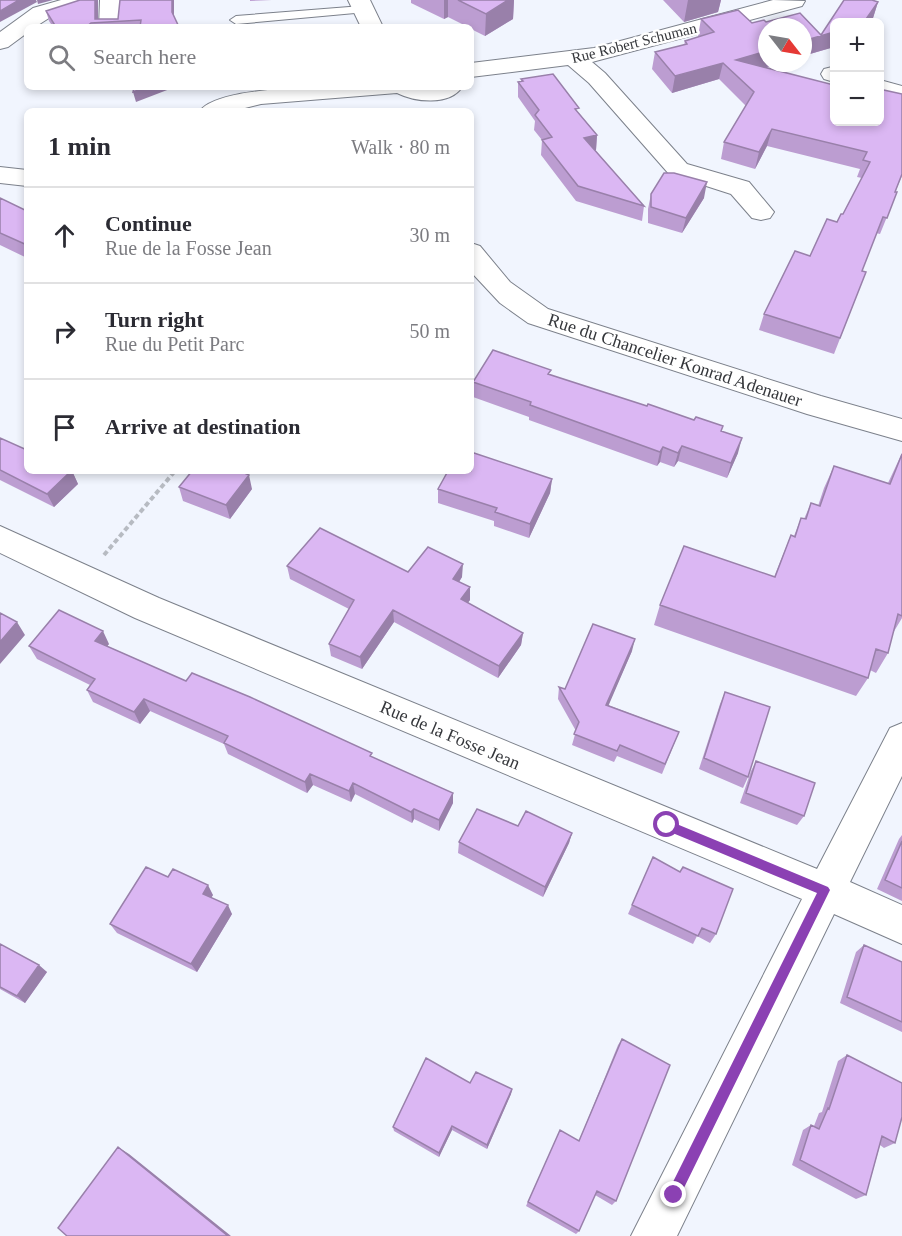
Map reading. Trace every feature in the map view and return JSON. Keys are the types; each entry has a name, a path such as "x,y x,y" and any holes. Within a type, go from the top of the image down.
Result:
{"street":[{"path":"25,24 41,13 82,0"},
{"path":"109,24 111,0"},
{"name":"Rue Robert Schuman","path":"474,70 574,59 794,1"},
{"path":"0,42 24,25"},
{"path":"574,59 597,78 678,169 740,188 761,212"},
{"path":"884,88 902,93"},
{"path":"220,108 235,102 261,97 353,90"},
{"path":"410,90 417,93 444,90 452,108"},
{"path":"0,175 24,178"},
{"name":"Rue du Chancelier Konrad Adenauer","path":"474,257 480,268 497,285 522,307 538,316 818,406 902,430"},
{"name":"Rue de la Fosse Jean","path":"0,539 147,608 824,890 902,925"},
{"path":"653,1236 824,890 902,739"}],"lane":[{"path":"236,20 364,12"}],"path":[{"path":"84,578 172,474"}],"building":[{"path":"0,0 19,0 0,11"},
{"path":"80,0 95,0 95,19 118,19 120,0 172,0 172,12 178,24 140,24 141,20 54,24 46,11"},
{"path":"458,0 508,0 486,14"},
{"path":"844,0 878,2 867,18 832,18"},
{"path":"738,10 752,23 758,22 758,54 736,60 758,66 758,72 783,72 830,84 830,126 884,126 884,90 902,94 902,174 887,218 883,217 862,271 866,272 840,338 764,314 795,251 810,256 827,219 837,222 843,214 870,162 863,160 867,152 772,129 759,152 724,142 754,92 723,63 675,76 655,52 687,44 685,41 714,32 701,19"},
{"path":"800,13 805,18 781,18"},
{"path":"830,21 830,33 812,38 812,26 821,35"},
{"path":"553,74 579,108 575,109 597,135 584,138 644,206 578,186 542,140 552,137 535,115 539,110 518,82 523,81 521,79"},
{"path":"664,173 674,173 707,182 686,218 651,207 651,194"},
{"path":"0,198 24,210 24,244 0,233"},
{"path":"493,350 551,370 548,374 694,420 696,417 723,426 721,431 742,438 731,463 682,446 678,453 663,447 660,452 530,405 531,402 474,382"},
{"path":"0,438 24,449 24,474 68,474 47,494 0,470"},
{"path":"474,453 552,479 530,524 495,512 497,508 438,489 446,474 474,474"},
{"path":"902,454 902,616 898,614 888,653 876,649 868,678 660,605 684,546 775,577 791,535 795,537 801,518 806,519 811,503 820,506 834,466 890,484"},
{"path":"190,474 249,475 226,505 179,487"},
{"path":"320,528 408,572 428,547 463,564 453,579 470,587 461,599 523,633 499,666 393,610 360,657 329,644 354,600 287,566"},
{"path":"59,610 103,631 95,641 186,681 192,673 250,697 372,753 370,756 453,793 439,820 414,809 411,812 353,783 349,791 310,774 305,782 224,743 228,736 144,699 134,712 87,690 95,679 29,646"},
{"path":"0,613 17,622 0,642"},
{"path":"593,624 635,639 606,705 679,732 665,764 620,745 617,751 574,734 579,722 559,687 565,689"},
{"path":"725,692 770,707 748,777 704,758"},
{"path":"756,761 815,783 804,816 746,793"},
{"path":"477,809 518,826 526,811 572,833 545,887 459,842"},
{"path":"902,841 902,888 885,880"},
{"path":"653,857 680,872 683,867 733,889 716,934 702,928 698,936 632,905"},
{"path":"146,867 168,877 173,869 208,885 203,894 228,905 191,964 110,924"},
{"path":"0,944 39,965 17,996 0,987"},
{"path":"864,945 902,962 902,1022 847,997"},
{"path":"622,1039 670,1065 616,1201 597,1191 579,1231 528,1202 560,1130 579,1141"},
{"path":"847,1055 902,1083 902,1117 895,1143 882,1136 866,1195 800,1160 811,1125 819,1129 829,1109"},
{"path":"426,1058 470,1083 476,1072 512,1089 487,1145 452,1126 439,1153 393,1127"},
{"path":"118,1147 228,1236 67,1236 58,1228"}],"route":[{"path":"667,825 824,890 807,929 674,1195"}]}
